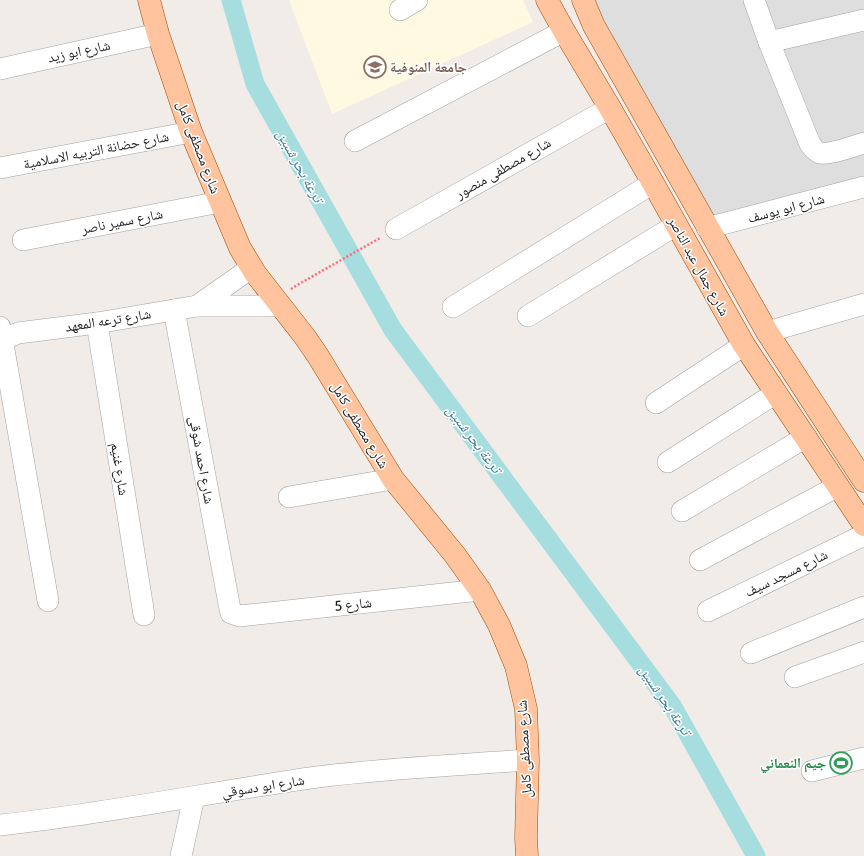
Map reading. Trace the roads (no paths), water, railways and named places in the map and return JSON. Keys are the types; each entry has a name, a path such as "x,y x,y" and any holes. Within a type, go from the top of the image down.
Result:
{"main road":[{"name":"شارع مصطفى كامل","path":"149,0 158,34 191,132 240,248 252,268 318,356 393,479 455,555 480,590 499,625 516,666 526,709 528,760 527,856"},
{"name":"شارع جمال عبد الناصر","path":"547,0 653,183 744,345 864,524"},
{"name":"شارع جمال عبد الناصر","path":"583,0 594,26 767,332 861,471"}],"street":[{"path":"754,0 769,42 810,144 814,150 820,153 827,153 864,143"},
{"path":"769,42 864,20"},
{"path":"355,141 564,31"},
{"name":"شارع ابو زيد","path":"0,69 158,34"},
{"name":"شارع مصطفى منصور","path":"396,229 610,108"},
{"name":"شارع حضانة التربيه الاسلامية","path":"0,168 191,132"},
{"path":"453,307 653,183"},
{"name":"شارع ابو يوسف","path":"707,228 864,187"},
{"name":"شارع سمير ناصر","path":"23,240 220,202"},
{"path":"528,316 676,225"},
{"name":"شارع ترعه المعهد","path":"197,306 252,268"},
{"path":"767,332 864,304"},
{"name":"شارع ترعه المعهد","path":"4,332 97,323 197,306 280,306"},
{"name":"شارع احمد شوقى","path":"174,310 230,609"},
{"name":"شارع غنيم","path":"97,323 144,615"},
{"path":"4,332 48,601"},
{"path":"656,403 744,345"},
{"path":"668,462 776,393"},
{"path":"682,511 806,437"},
{"path":"289,497 393,479"},
{"path":"700,560 838,486"},
{"name":"شارع مسجد سيف","path":"708,611 864,535"},
{"name":"شارع 5","path":"230,609 231,614 240,616 480,590"},
{"path":"751,653 864,607"},
{"path":"795,676 864,652"},
{"path":"812,771 864,758"},
{"name":"شارع ابو دسوقي","path":"0,825 84,815 317,777 361,772 528,760"},
{"path":"181,856 194,797"}],"waterway":[{"name":"ترعة بحر شبين","path":"231,0 255,84 393,330 673,707 756,856"}],"place":[{"name":"جامعة المنوفية","path":"375,67"},
{"name":"جيم النعماني","path":"841,763"}]}
